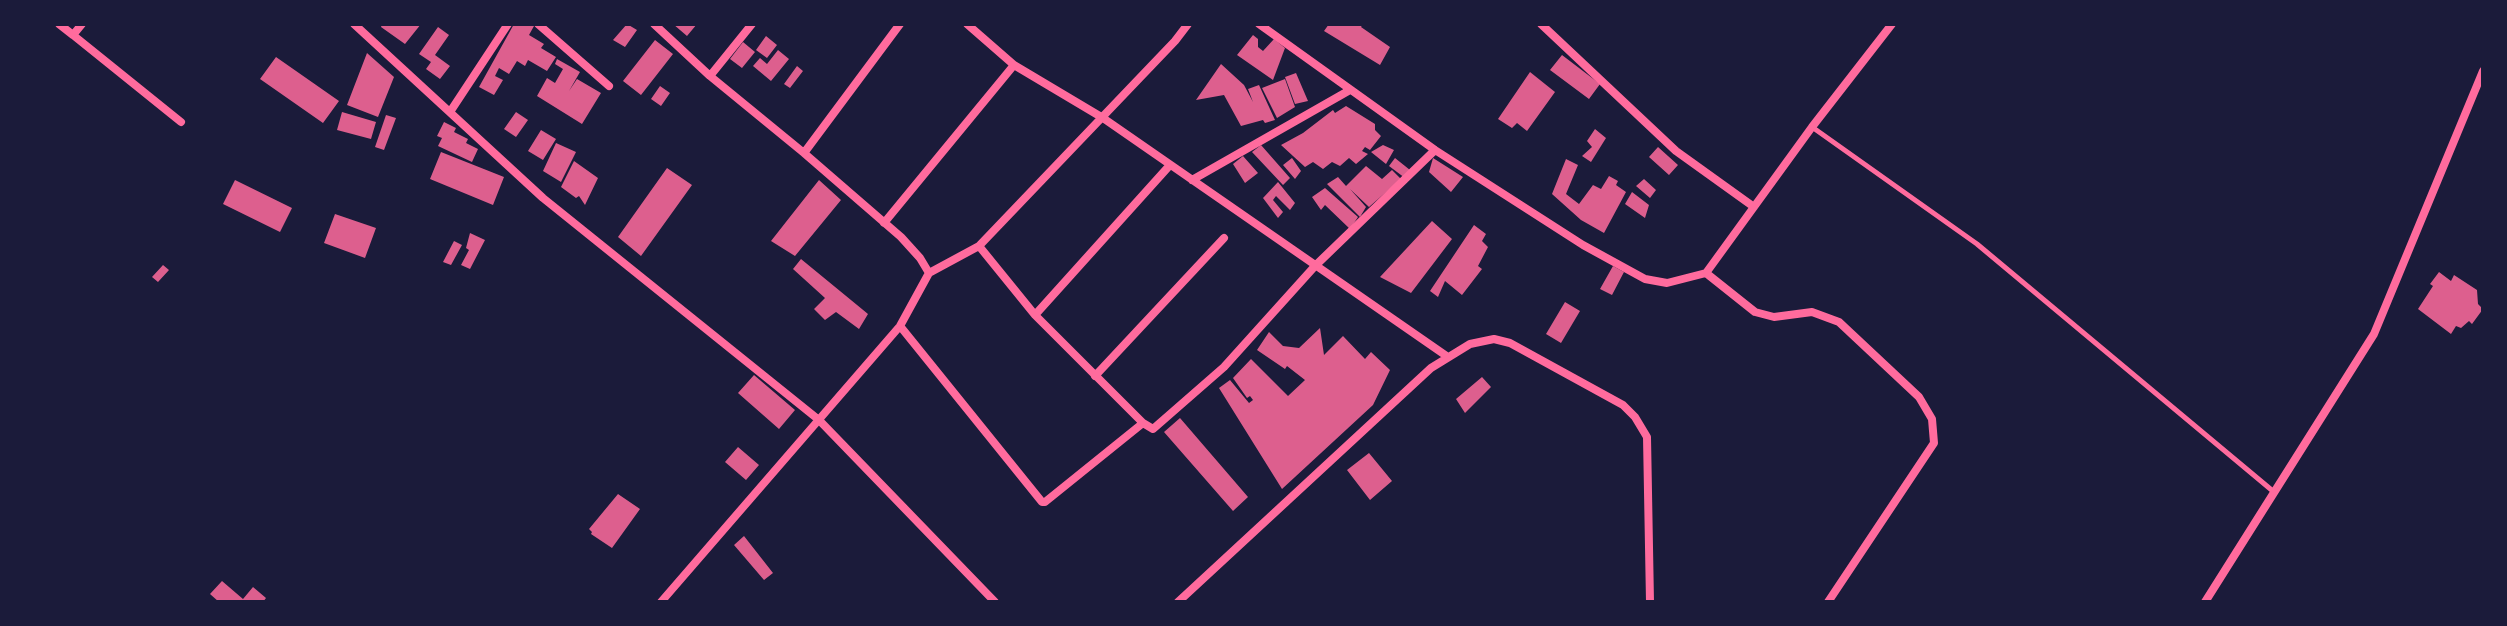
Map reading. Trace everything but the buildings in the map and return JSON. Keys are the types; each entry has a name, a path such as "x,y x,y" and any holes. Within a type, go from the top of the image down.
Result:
{"street":[{"path":"59,24 181,122"},
{"path":"73,35 82,24"},
{"path":"354,24 543,198 819,420 995,602"},
{"path":"450,112 508,24"},
{"path":"538,24 609,86"},
{"path":"654,24 710,76 884,223 920,258 929,273"},
{"path":"710,76 752,24"},
{"path":"804,153 900,24"},
{"path":"967,24 1014,65 1103,118 1448,357"},
{"path":"661,602 900,326 929,273 979,246 1103,118 1188,24"},
{"path":"1259,24 1435,150 1583,245 1645,279 1667,283 1706,273 1812,127 1892,24"},
{"path":"1541,24 1676,151 1754,207"},
{"path":"884,223 1014,65"},
{"path":"2205,602 2374,334 2483,71"},
{"path":"1192,180 1350,90"},
{"path":"979,246 1035,315 1143,423 1153,429 1224,367 1315,266 1435,150"},
{"path":"1035,315 1170,165"},
{"path":"1095,376 1224,238"},
{"path":"1706,273 1755,312 1774,317 1812,312 1839,322 1919,397 1932,419 1934,443 1828,602"},
{"path":"900,326 1042,502 1143,423"},
{"path":"1178,602 1431,368 1470,344 1494,339 1510,343 1623,405 1647,437 1650,602"}],"lane":[{"path":"1812,127 1977,244 2274,492"}]}
